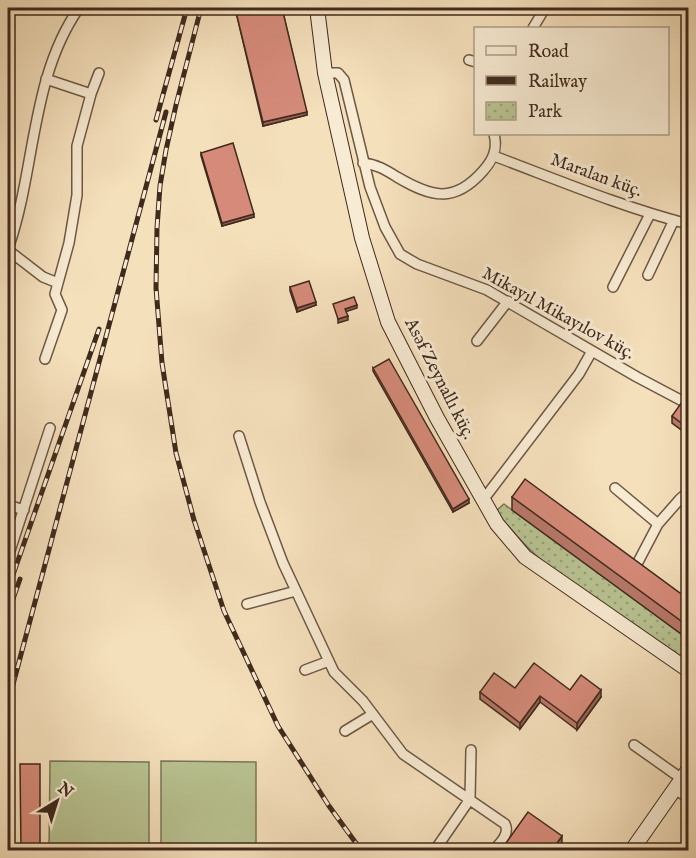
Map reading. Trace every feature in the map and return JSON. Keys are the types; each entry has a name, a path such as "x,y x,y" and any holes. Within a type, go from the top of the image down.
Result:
{"main road":[{"name":"Asəf Zeynallı küç.","path":"317,8 325,73 353,206 388,322 437,418 502,531 525,557 688,670"},
{"path":"634,850 682,780"}],"street":[{"path":"58,283 43,277 8,249 21,207 46,79 63,32 79,8"},
{"path":"534,27 545,8"},
{"path":"45,359 62,310 55,294 69,243 77,195 77,146 99,73"},
{"name":"Mikayıl Mikayılov küç.","path":"325,73 338,73 344,80 370,187 385,227 400,254 417,264 487,290 688,404"},
{"path":"46,79 91,94"},
{"path":"363,163 378,166 413,186 447,195 468,186 482,173 494,156 496,145 494,135"},
{"name":"Maralan küç.","path":"494,156 650,214 688,224"},
{"path":"613,288 650,214"},
{"path":"648,275 674,220"},
{"path":"477,341 508,301"},
{"path":"483,500 579,374 592,351"},
{"path":"8,556 50,428"},
{"path":"239,436 260,502 296,591 339,679 373,714 403,754 500,819 507,829 494,850"},
{"path":"615,488 658,524"},
{"path":"637,564 658,524 688,492"},
{"path":"8,505 24,510"},
{"path":"247,604 296,591"},
{"path":"305,670 329,661"},
{"path":"345,731 373,714"},
{"path":"634,745 682,780 688,798"},
{"path":"435,850 470,799 471,750"}],"green space":[{"path":"504,504 688,639 688,661 548,566 520,540 496,511"},
{"path":"50,761 149,762 149,850 49,850"},
{"path":"161,761 256,762 256,850 161,850"}],"building":[{"path":"235,8 282,8 307,112 263,122"},
{"path":"233,143 254,214 222,223 201,153"},
{"path":"309,281 316,302 297,308 290,287"},
{"path":"354,297 357,305 345,309 348,316 338,319 333,304"},
{"path":"389,359 469,499 453,509 373,368"},
{"path":"682,402 688,406 688,428 672,416"},
{"path":"525,479 688,599 688,626 512,497"},
{"path":"534,663 570,690 581,675 601,690 577,723 540,696 520,723 480,692 494,673 515,688"},
{"path":"20,764 40,764 40,850 21,850"},
{"path":"528,812 562,836 552,850 501,850"}],"railway":[{"path":"156,120 187,8"},
{"path":"201,8 166,150 160,186 157,228 156,288 162,363 176,453 194,520 224,611 278,726 329,806 361,850"},
{"path":"8,703 166,112"},
{"path":"8,589 99,329"},
{"path":"8,613 20,579"}]}
